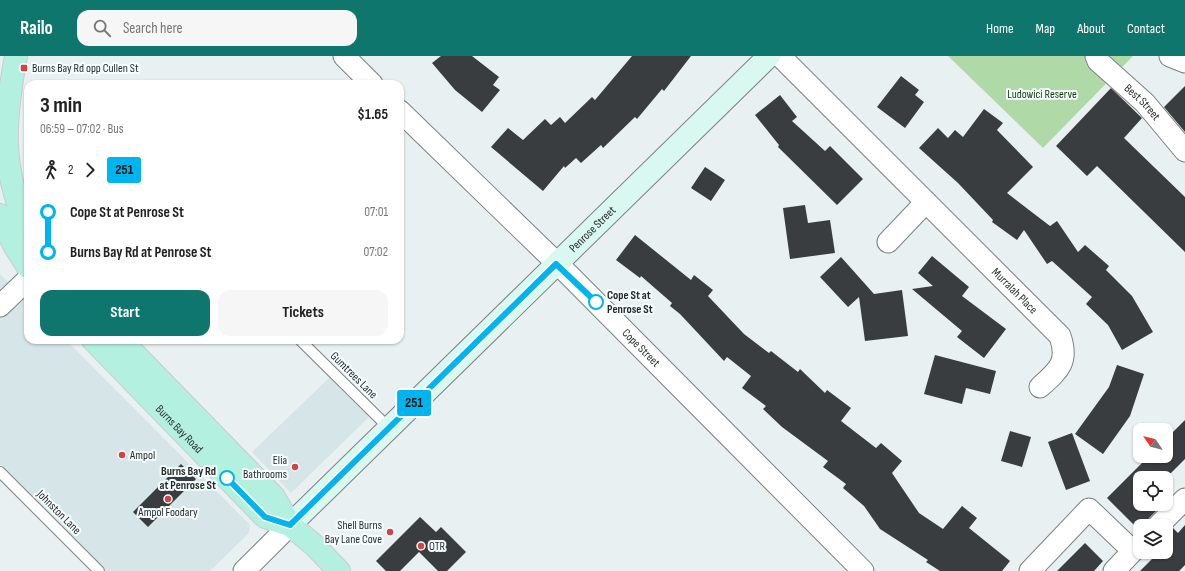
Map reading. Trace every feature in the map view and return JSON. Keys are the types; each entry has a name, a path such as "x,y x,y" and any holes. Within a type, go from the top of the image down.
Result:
{"main road":[{"path":"16,56 5,118 5,185 24,222"},
{"name":"Penrose Street","path":"290,525 769,56"},
{"path":"0,215 14,245 24,261"},
{"name":"Burns Bay Road","path":"97,344 265,517 290,525"},
{"name":"Burns Bay Road","path":"124,344 274,497 290,525 314,545 339,571"}],"street":[{"path":"344,56 368,80"},
{"name":"Murralah Place","path":"780,56 1060,336 1064,348 1063,362 1054,375 1040,387"},
{"name":"Best Street","path":"1096,56 1098,61 1145,103 1185,151"},
{"path":"1170,56 1185,62"},
{"name":"Cope Street","path":"404,115 556,264 863,571"},
{"path":"888,242 926,202"},
{"path":"0,306 24,283"},
{"path":"1165,519 1185,499"},
{"path":"1030,571 1089,509 1133,544"},
{"name":"Penrose Street","path":"244,571 290,525"},
{"path":"1114,571 1133,551"}],"lane":[{"name":"Gumtrees Lane","path":"304,344 389,428"},
{"name":"Johnston Lane","path":"0,472 99,571"}],"shaded area":[{"path":"0,274 24,298 24,344 70,344 250,525 249,533 210,571 107,571 0,464"},
{"path":"329,378 369,417 291,493 252,452"}],"green space":[{"name":"Ludowici Reserve","path":"948,56 1133,56 1043,148"}],"building":[{"path":"441,56 472,56 499,77 493,85 500,90 482,112 455,90 432,63"},
{"path":"632,56 691,56 664,91 662,89 637,119 635,117 603,148 601,145 581,163 576,158 565,168 564,166 543,191 491,147 508,128 523,140 545,119 551,125 560,117 565,123 592,97 595,100"},
{"path":"901,76 919,90 915,95 924,102 905,128 877,107"},
{"path":"1185,86 1185,132 1164,107"},
{"path":"1111,88 1142,118 1124,138 1185,197 1185,252 1097,166 1087,176 1056,146"},
{"path":"780,95 797,117 792,121 825,151 830,146 863,179 837,205 778,147 779,145 755,115"},
{"path":"984,109 1003,123 997,130 1033,167 1007,193 1050,226 1057,221 1078,252 1085,245 1109,266 1106,270 1132,296 1153,332 1122,350 1108,325 1086,304 1092,297 1052,261 1047,264 1024,230 1017,240 992,222 993,220 958,183 919,148 938,128 948,138 955,130 963,137"},
{"path":"705,167 725,180 711,201 691,188"},
{"path":"805,205 808,223 830,220 835,253 790,259 783,208"},
{"path":"635,235 691,280 694,275 713,290 708,296 744,334 769,353 771,351 798,372 800,369 825,393 827,390 851,408 841,421 876,448 881,443 902,461 892,473 919,513 943,529 962,506 977,518 969,528 1010,561 1002,571 940,571 926,562 928,560 880,529 864,506 843,488 846,484 823,467 828,461 782,427 763,409 766,406 742,388 751,376 727,357 724,361 680,314 670,306 672,303 641,276 640,278 616,260"},
{"path":"932,256 969,287 962,296 1006,329 984,358 957,337 962,331 912,289 933,286 918,273"},
{"path":"841,257 874,294 902,290 908,336 865,341 859,297 848,307 820,277"},
{"path":"935,355 996,371 990,394 966,388 962,404 924,394"},
{"path":"1117,365 1144,374 1130,416 1103,454 1075,434 1109,387"},
{"path":"1185,420 1185,459 1173,471 1134,471 1142,463 1173,463 1173,432"},
{"path":"1010,431 1031,437 1022,467 1001,461"},
{"path":"1072,433 1090,481 1066,490 1048,442"},
{"path":"181,464 196,479 148,527 133,512"},
{"path":"1133,472 1133,511 1156,511 1149,519 1133,519 1133,524 1107,498"},
{"path":"420,517 436,532 441,527 466,552 447,571 438,571 419,552 400,571 386,571 376,561"},
{"path":"1185,525 1185,565 1179,571 1140,571 1152,559 1173,559 1173,528 1178,533"},
{"path":"1085,543 1103,561 1094,571 1057,571"}],"bus line":[{"name":"251","path":"227,478 265,517 290,525 556,264 596,302"}],"place":[{"name":"Burns Bay Rd opp Cullen St","path":"24,68"},
{"name":"Cope St at Penrose St","path":"596,302"},
{"name":"Ampol","path":"122,455"},
{"name":"Elia Bathrooms","path":"295,467"},
{"name":"Burns Bay Rd at Penrose St","path":"227,478"},
{"name":"Ampol Foodary","path":"168,499"},
{"name":"Shell Burns Bay Lane Cove","path":"390,532"},
{"name":"OTR","path":"421,546"}]}
